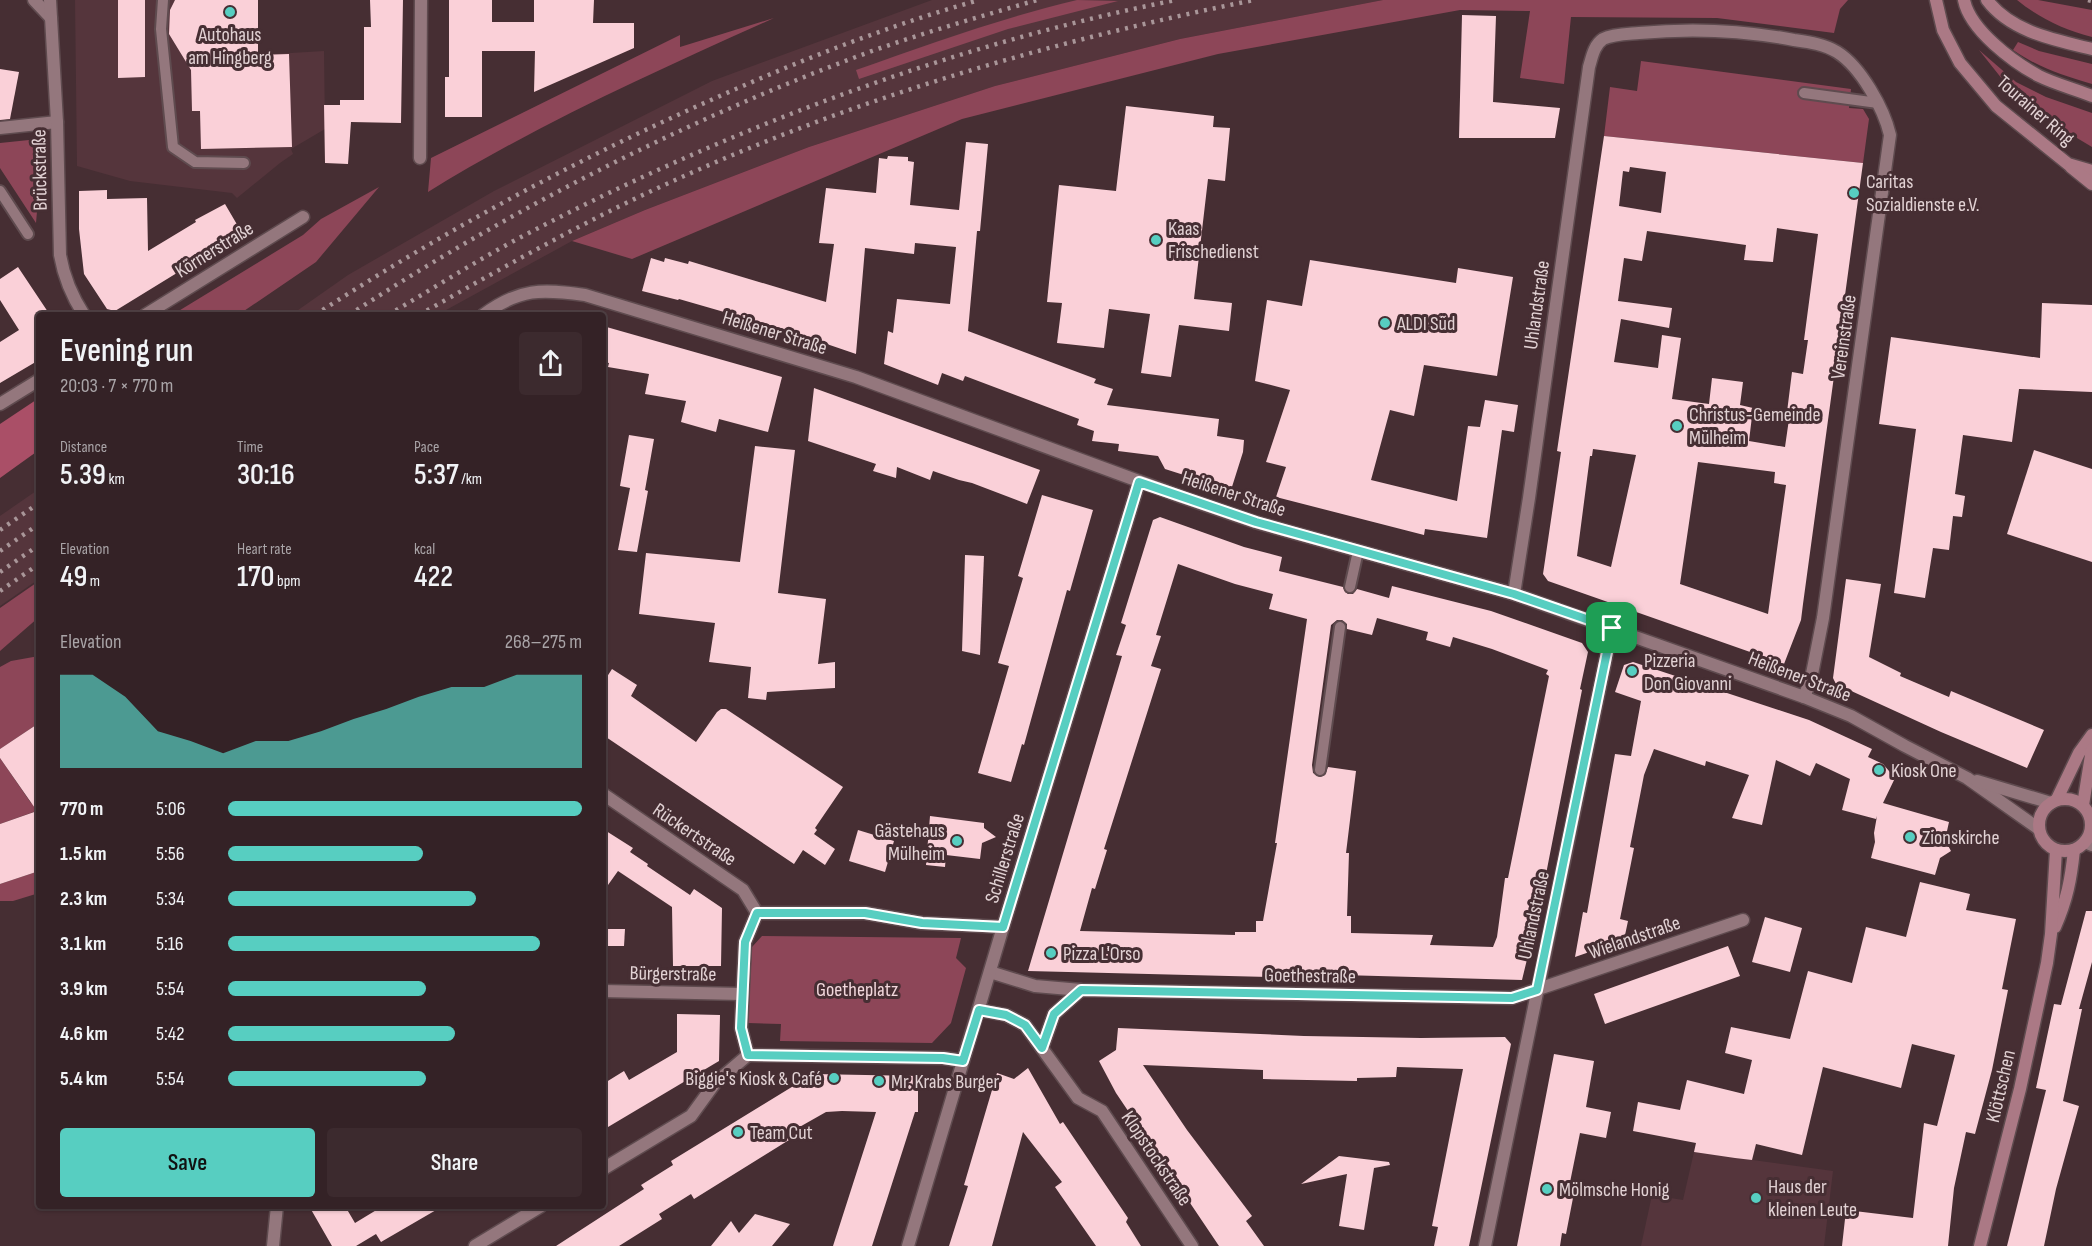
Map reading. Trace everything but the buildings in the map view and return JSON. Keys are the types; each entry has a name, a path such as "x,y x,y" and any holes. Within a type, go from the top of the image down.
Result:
{"main road":[{"name":"Tourainer Ring","path":"1936,0 1943,30 1960,63 1996,106 2068,164 2092,171"},
{"path":"1964,0 1966,10 1983,33 2009,57 2039,76 2092,96"},
{"path":"1987,0 2000,15 2027,30 2053,40 2092,49"},
{"path":"2068,164 2092,184"},
{"path":"2054,801 2079,753 2092,735"},
{"path":"2082,805 2092,749"},
{"path":"2066,798 2082,805 2092,821 2089,843 2074,850 2056,850 2042,838 2039,829 2039,819 2043,809 2054,801 2066,798"},
{"name":"Klöttschen","path":"1980,1246 2020,1089 2052,934 2056,850"},
{"name":"Klöttschen","path":"2052,934 2065,904 2071,879 2074,850"}],"street":[{"path":"34,0 51,18"},
{"name":"Brückstraße","path":"50,0 57,122 60,255 63,276 82,312"},
{"path":"420,158 421,0"},
{"name":"Vereinstraße","path":"1618,35 1660,31 1714,30 1769,35 1819,44 1838,52 1850,63 1885,115 1890,135 1887,160 1823,618 1811,679 1804,697"},
{"name":"Uhlandstraße","path":"1514,594 1589,67 1594,50 1602,40 1618,35"},
{"path":"0,128 57,122"},
{"name":"Körnerstraße","path":"150,312 303,217"},
{"name":"Heißener Straße","path":"488,312 512,297 531,292 554,291 585,295 856,377 1139,482 1256,522 1514,594 1804,697 1851,716 1966,777 2039,829"},
{"path":"0,404 36,382"},
{"name":"Schillerstraße","path":"908,1246 1139,482"},
{"name":"Uhlandstraße","path":"1485,1246 1612,628"},
{"name":"Heißener Straße","path":"1966,777 2054,801"},
{"name":"Rückertstraße","path":"606,796 743,890 757,913"},
{"path":"748,1055 741,1028 745,942 757,913 865,913 922,923 1003,927"},
{"name":"Wielandstraße","path":"1537,990 1743,920"},
{"name":"Goethestraße","path":"990,972 1035,986 1081,990 1512,998 1537,990"},
{"path":"1042,1048 1054,1014 1081,990"},
{"name":"Bürgerstraße","path":"606,991 742,994"},
{"name":"Klopstockstraße","path":"979,1010 1006,1015 1025,1025 1078,1098 1102,1112 1185,1244"},
{"path":"606,1167 691,1116 715,1083 748,1055 943,1058 963,1061"},
{"path":"273,1246 277,1209"},
{"path":"475,1246 536,1209"}],"lane":[{"path":"163,0 161,29 173,147 195,162 244,163"},
{"path":"1804,93 1878,103"},
{"path":"0,191 28,234"},
{"path":"1350,587 1358,551"},
{"path":"1320,770 1340,627"}],"shaded area":[{"path":"75,0 258,0 258,55 324,51 325,129 291,149 293,154 237,198 232,193 130,181 77,166"},
{"path":"932,0 1383,0 1180,39 995,86 809,147 645,210 572,241 442,312 295,312 348,275 494,191 712,81"},
{"path":"36,400 36,452 0,478 0,424"},
{"path":"36,491 36,581 0,606 0,516"},
{"name":"Haus der kleinen Leute","path":"1694,1152 1833,1171 1824,1246 1641,1246 1652,1195 1683,1200"}],"green space":[{"path":"1077,0 1118,1 1008,29 859,79 856,70 993,23"},
{"path":"1383,0 1848,0 1840,9 1834,33 1717,18 1571,17 1564,84 1520,78 1530,11 1460,10 1218,54 962,119 632,259 572,241 645,210 809,147 995,86 1180,39"},
{"path":"2017,0 2038,0 2092,10 2092,37 2052,23"},
{"path":"774,18 642,78 555,121 428,192 431,158 680,35 680,47"},
{"path":"2018,42 2039,51 2092,64 2092,84 2032,62 2013,50"},
{"path":"1979,50 2016,82 2046,97 2092,113 2092,147 2042,117 2018,99"},
{"path":"1641,61 1851,89 1849,108 1863,109 1869,119 1863,163 1604,136 1610,87 1637,91"},
{"path":"29,140 38,148 39,155 34,156 33,199 38,200 36,223 0,168 0,143"},
{"path":"379,187 316,262 242,312 177,312 303,235 321,219"},
{"path":"36,583 36,620 0,651 0,608"},
{"path":"36,657 36,725 0,749 0,667 11,661"},
{"path":"0,758 31,803 36,804 36,811 0,824"},
{"path":"36,872 36,894 13,901 0,901 0,884"},
{"name":"Goetheplatz","path":"762,936 961,938 956,958 966,968 951,1023 932,1043 780,1041 781,1024 748,1023 752,947"}],"railway":[{"path":"320,312 459,227 558,173 660,123 843,45 979,0"},
{"path":"354,312 474,238 538,202 603,168 736,105 872,51 1037,0"},
{"path":"393,312 521,237 598,198 758,127 840,95 1007,41 1176,0"},
{"path":"424,312 622,205 775,138 932,82 1012,58 1173,17 1254,0"},
{"path":"2088,0 2092,1"},
{"path":"0,530 36,505"},
{"path":"0,551 36,526"},
{"path":"0,572 36,547"},
{"path":"0,591 36,566"}],"place":[{"name":"Autohaus am Hingberg","path":"230,12"},
{"name":"Caritas Sozialdienste e.V.","path":"1854,193"},
{"name":"Kaas Frischedienst","path":"1156,240"},
{"name":"ALDI Süd","path":"1385,323"},
{"name":"Christus-Gemeinde Mülheim","path":"1677,426"},
{"name":"Pizzeria Don Giovanni","path":"1632,671"},
{"name":"Kiosk One","path":"1879,770"},
{"name":"Zionskirche","path":"1910,837"},
{"name":"Gästehaus Mülheim","path":"957,841"},
{"name":"Pizza L'Orso","path":"1051,953"},
{"name":"Biggie's Kiosk & Café","path":"834,1078"},
{"name":"Mr. Krabs Burger","path":"879,1081"},
{"name":"Team Cut","path":"738,1132"},
{"name":"Mölmsche Honig","path":"1547,1189"},
{"name":"Haus der kleinen Leute","path":"1756,1198"}],"route":[{"path":"1139,482 1256,522 1514,594 1612,628 1537,990 1512,998 1081,990 1054,1014 1042,1048 1025,1025 1006,1015 979,1010 963,1061 943,1058 748,1055 741,1028 745,942 757,913 865,913 922,923 1003,927 1139,482"}]}
